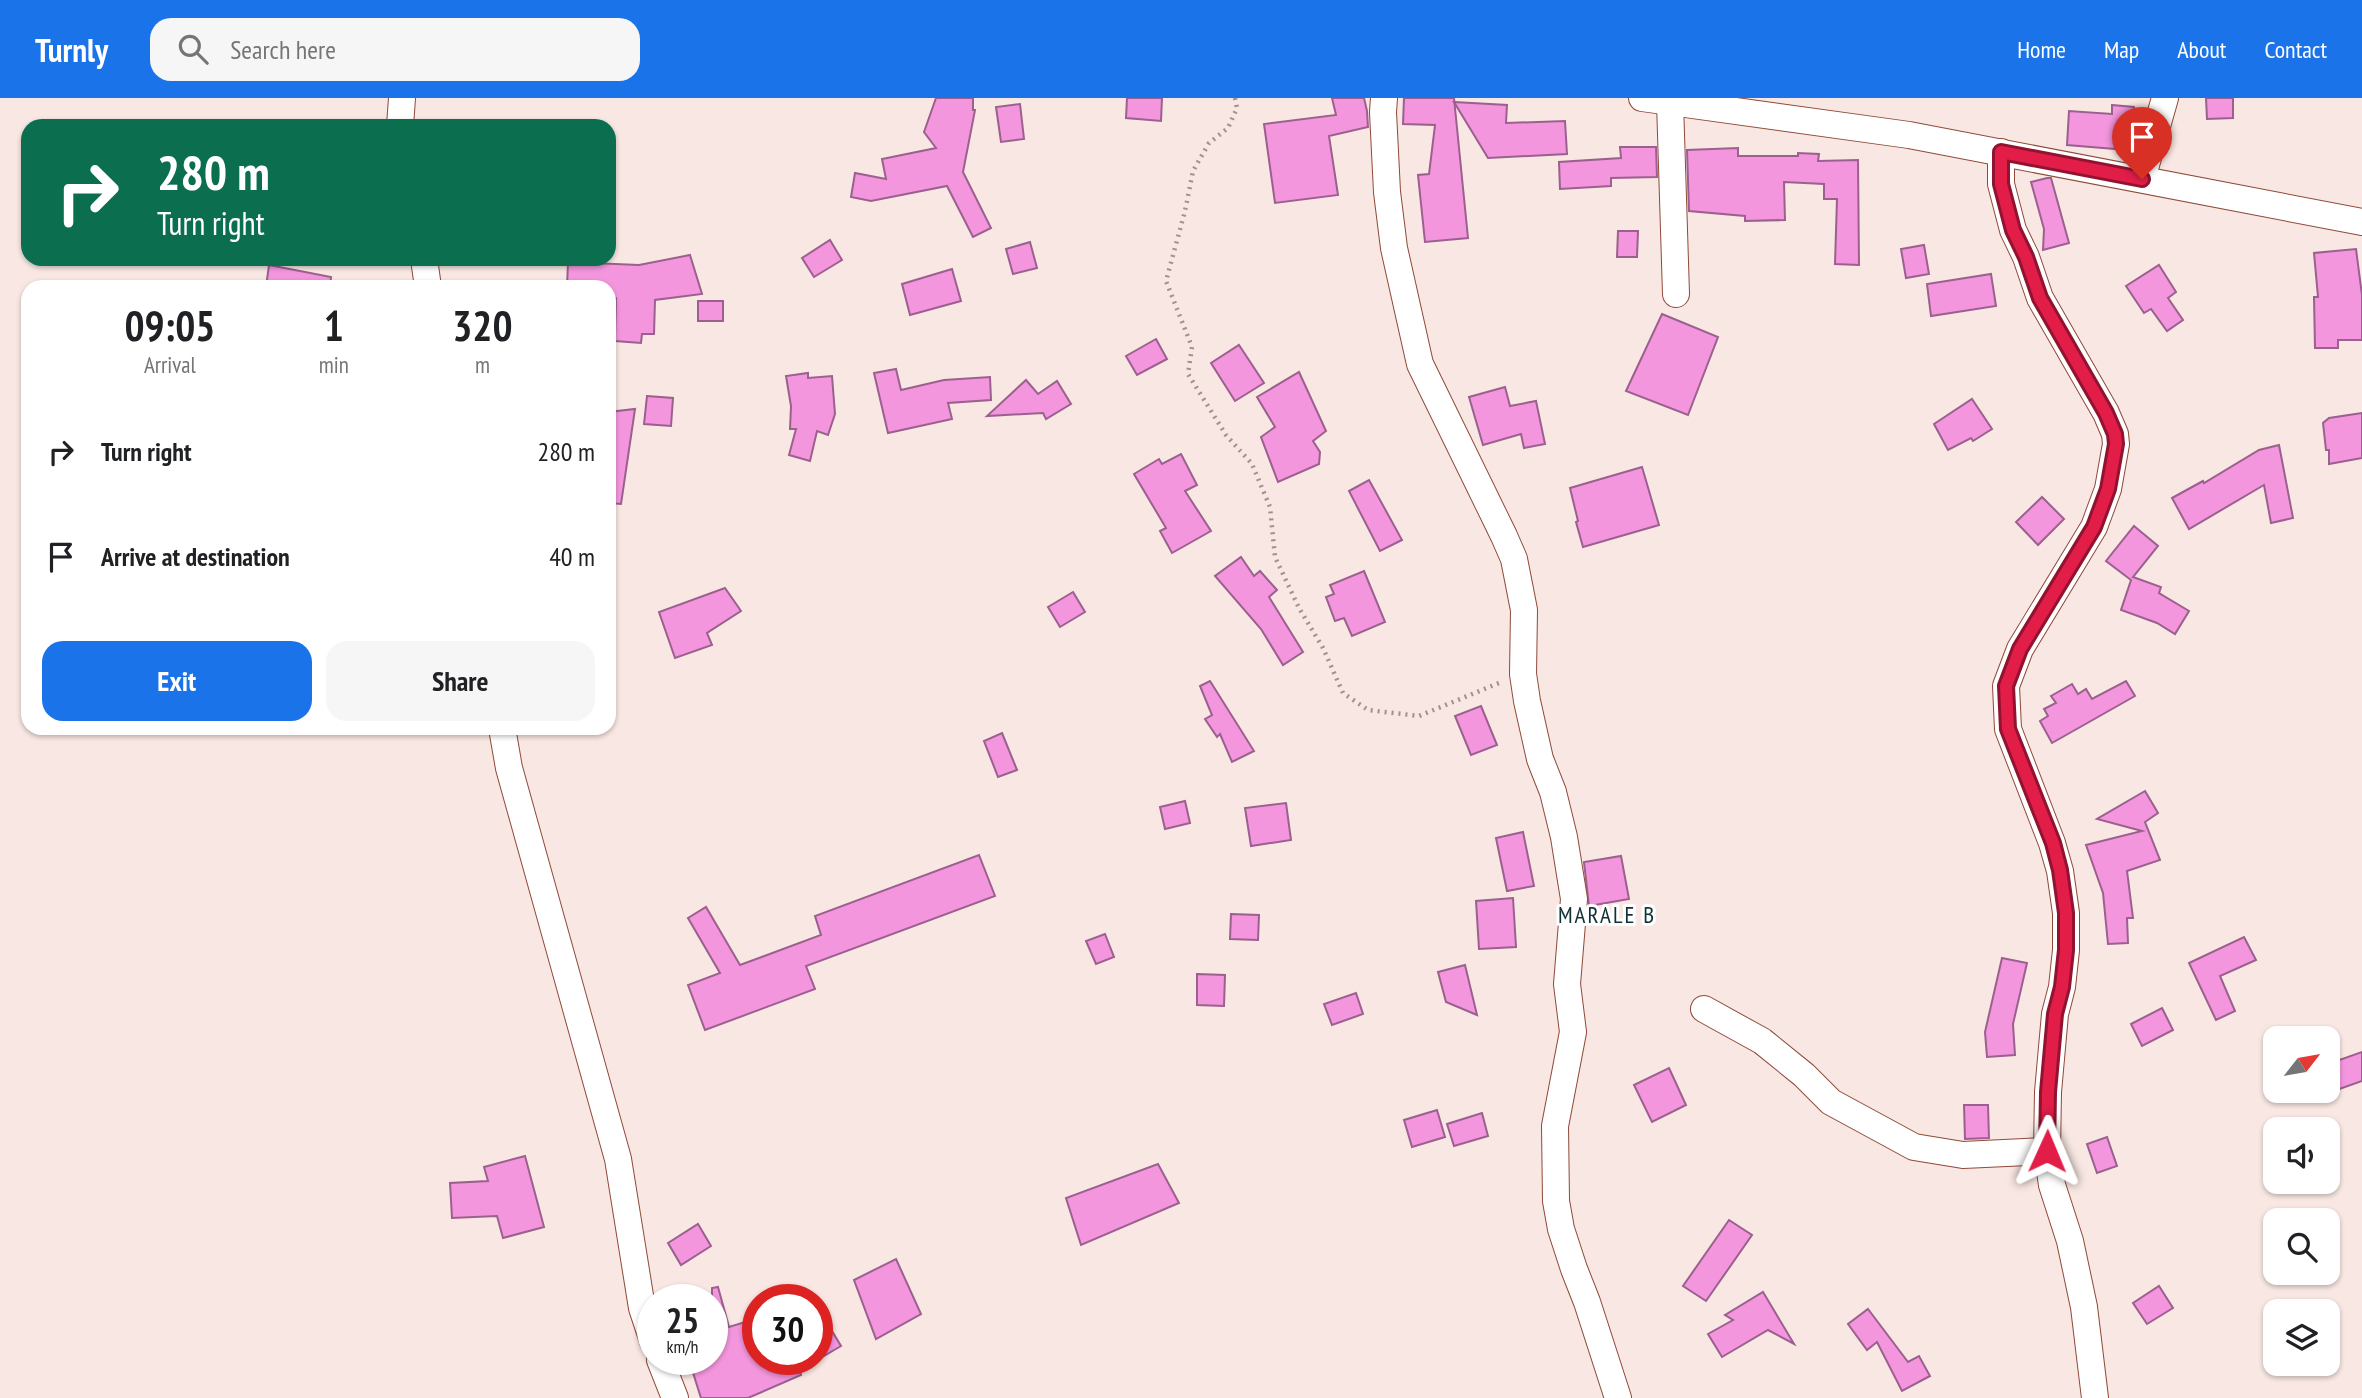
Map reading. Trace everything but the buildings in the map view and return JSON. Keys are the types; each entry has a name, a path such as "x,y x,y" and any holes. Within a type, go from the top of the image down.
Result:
{"street":[{"path":"400,119 402,98"},
{"path":"1384,98 1387,192 1394,248 1420,363 1514,559 1524,610 1523,674 1540,759 1553,793 1564,837 1574,898 1567,984 1573,1032 1555,1126 1556,1201 1570,1256 1618,1398"},
{"path":"2142,179 2165,98"},
{"path":"1676,295 1658,100 1909,135 2362,222"},
{"path":"2001,152 2001,184 2013,230 2026,257 2040,298 2106,413 2115,434 2116,444 2108,489 2094,527 2020,649 2006,686 2008,729 2053,843 2066,913 2066,950 2062,987 2055,1014 2048,1092 2047,1151 2052,1185 2070,1241 2084,1307 2095,1398"},
{"path":"503,735 509,768 618,1159 638,1284"},
{"path":"1704,1009 1762,1041 1804,1075 1831,1102 1914,1147 1963,1155 2047,1151"},
{"path":"666,1375 676,1398"}],"path":[{"path":"1235,98 1237,108 1228,128 1209,144 1193,172 1166,281 1192,346 1188,374 1226,435 1252,464 1270,507 1275,557 1298,608 1323,648 1343,693 1368,710 1419,716 1523,674"}],"district":[{"name":"MARALE B","path":"1607,914"}],"route":[{"path":"2047,1151 2048,1092 2055,1014 2062,987 2066,950 2066,913 2053,843 2008,729 2006,686 2020,649 2094,527 2108,489 2116,444 2115,434 2106,413 2062,332 2040,298 2026,257 2013,230 2001,184 2001,152 2142,179"}]}
